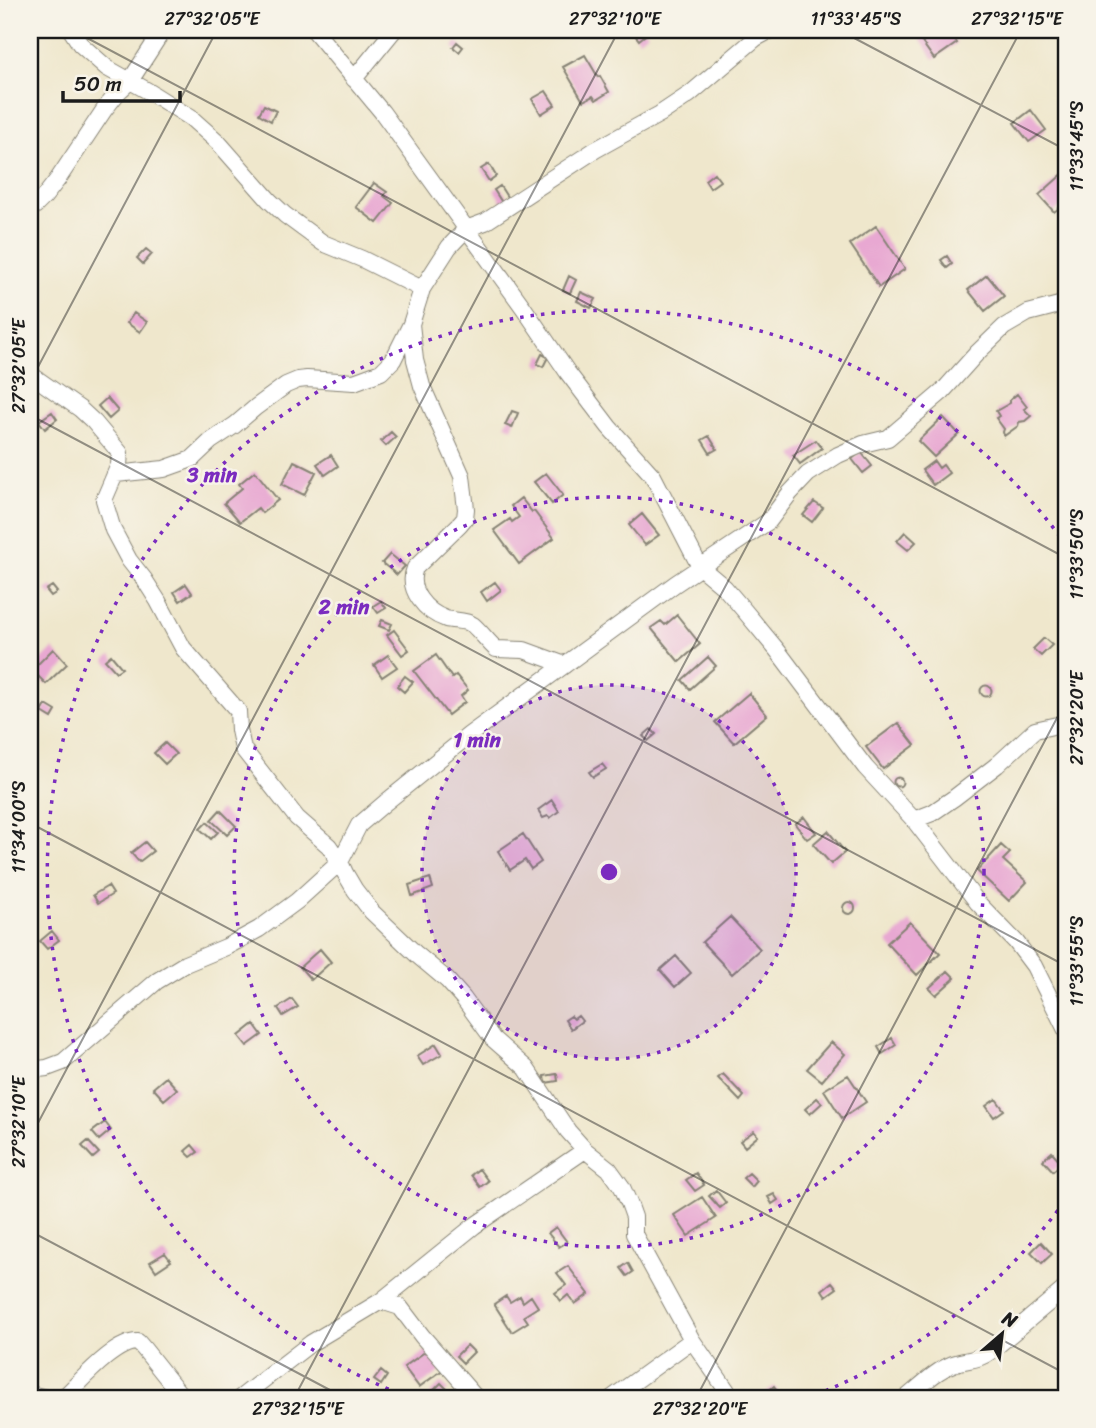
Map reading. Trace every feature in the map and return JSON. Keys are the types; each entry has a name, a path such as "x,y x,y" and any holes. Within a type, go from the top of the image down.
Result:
{"street":[{"path":"71,30 79,44 99,62 191,118 218,142 285,215 323,243 422,289"},
{"path":"30,209 44,197 104,110 130,81 163,30"},
{"path":"314,30 382,112 609,427 653,475 700,567 725,588 743,609 865,767 914,820 978,903 1016,942 1034,966 1066,1030"},
{"path":"354,79 394,30"},
{"path":"116,474 164,469 192,459 211,441 298,380 354,382 382,372 393,360 411,324 422,289 449,247 466,229 485,222 595,150 660,114 690,94 756,38 771,30"},
{"path":"30,1070 63,1062 156,981 185,964 226,947 259,929 297,901 340,862 359,825 469,735 700,567 769,522 808,474 863,444 888,438 942,392 1004,327 1028,313 1064,306"},
{"path":"411,324 422,387 460,468 466,509 465,518 460,524 415,568 412,574 415,592 434,614 448,620 471,624 496,649 524,650 565,665"},
{"path":"30,374 80,409 120,453 116,474 104,500 113,530 129,560 158,601 183,648 238,711 243,748 297,818 329,846 355,890 372,912 447,980 493,1039 526,1068 568,1132 609,1169 622,1187 634,1217 634,1234 692,1340 732,1398"},
{"path":"914,820 932,813 954,798 997,765 1035,730 1066,723"},
{"path":"240,1398 311,1343 381,1301 474,1226 585,1150"},
{"path":"906,1398 939,1371 955,1363 981,1358 1004,1342 1066,1288"},
{"path":"381,1301 400,1307 476,1398"},
{"path":"612,1398 692,1340"},
{"path":"59,1398 65,1396 98,1364 131,1342 138,1342 183,1398"},
{"path":"30,1394 46,1398"}],"building":[{"path":"631,30 645,30 648,33 639,40"},
{"path":"915,30 947,30 957,43 934,59"},
{"path":"457,42 463,47 459,52 453,47"},
{"path":"585,55 609,92 596,100 593,96 583,101 563,67"},
{"path":"546,91 555,105 541,114 532,99"},
{"path":"264,105 276,111 271,121 259,114"},
{"path":"1031,110 1046,130 1029,142 1014,123"},
{"path":"489,164 496,176 489,181 481,169"},
{"path":"1066,171 1066,212 1062,206 1054,212 1039,195"},
{"path":"714,173 720,181 710,188 705,180"},
{"path":"374,183 387,192 384,196 393,203 377,223 356,207"},
{"path":"500,186 509,200 503,204 494,190"},
{"path":"876,226 905,269 879,287 850,244"},
{"path":"146,249 152,254 143,264 137,258"},
{"path":"30,250 37,255 30,265"},
{"path":"947,256 952,264 947,268 941,260"},
{"path":"987,275 1004,296 985,311 968,290"},
{"path":"569,276 576,280 570,293 563,290"},
{"path":"581,292 596,299 591,308 577,301"},
{"path":"134,313 147,322 140,332 127,323"},
{"path":"542,354 548,357 543,367 537,364"},
{"path":"1017,394 1027,407 1024,409 1031,416 1019,422 1018,426 1004,436 1004,429 996,418 999,416 996,411 1010,403"},
{"path":"107,398 118,411 109,419 98,406"},
{"path":"512,411 518,413 512,428 505,425"},
{"path":"52,412 57,419 45,429 39,421"},
{"path":"943,417 959,434 934,457 918,441"},
{"path":"391,432 396,437 386,446 381,441"},
{"path":"709,436 717,449 710,453 702,440"},
{"path":"816,440 822,448 800,464 793,455"},
{"path":"861,452 872,466 863,473 852,459"},
{"path":"331,455 338,466 325,475 317,464"},
{"path":"294,461 316,472 304,495 282,484"},
{"path":"934,461 939,468 943,465 949,473 933,485 922,470"},
{"path":"255,471 278,500 262,513 258,508 240,522 224,503 242,488 239,484"},
{"path":"546,473 563,495 552,504 534,482"},
{"path":"521,498 554,538 519,564 494,530 510,519 512,522 519,517 511,506"},
{"path":"814,502 823,508 812,522 803,515"},
{"path":"642,514 659,535 645,545 629,525"},
{"path":"905,532 916,542 908,550 897,541"},
{"path":"390,554 405,566 397,575 382,563"},
{"path":"495,582 501,590 487,601 481,592"},
{"path":"186,584 192,593 180,601 174,592"},
{"path":"52,586 57,592 51,596 46,590"},
{"path":"381,601 386,608 378,613 373,606"},
{"path":"677,615 700,644 679,662 651,628 661,621 665,625"},
{"path":"382,620 392,624 389,630 379,626"},
{"path":"394,630 409,650 402,655 387,635"},
{"path":"1044,638 1052,645 1041,656 1033,649"},
{"path":"53,649 67,664 46,684 32,670"},
{"path":"111,655 122,668 116,672 105,660"},
{"path":"388,655 397,667 382,677 374,665"},
{"path":"436,655 452,678 456,675 468,690 461,696 465,702 448,715 414,671"},
{"path":"708,657 716,666 690,689 682,680"},
{"path":"405,676 413,682 404,692 397,686"},
{"path":"986,685 992,691 986,697 980,691"},
{"path":"749,693 767,715 734,743 715,722"},
{"path":"30,701 39,714 30,720"},
{"path":"46,705 56,711 52,718 42,712"},
{"path":"898,723 915,745 883,769 866,747"},
{"path":"651,729 656,734 648,741 643,736"},
{"path":"165,743 176,754 165,764 154,753"},
{"path":"602,764 606,769 593,777 589,772"},
{"path":"898,777 903,782 898,787 893,782"},
{"path":"552,800 559,811 550,818 543,818 538,810"},
{"path":"220,810 236,826 227,835 211,820"},
{"path":"804,817 816,833 807,839 795,824"},
{"path":"207,822 218,832 211,839 200,829"},
{"path":"828,831 845,852 831,864 813,844"},
{"path":"523,834 541,862 531,869 525,860 510,870 498,851"},
{"path":"145,842 153,851 139,862 131,853"},
{"path":"1001,845 1010,853 1003,860 1027,882 1009,901 977,871"},
{"path":"430,878 433,888 412,896 409,885"},
{"path":"108,886 113,894 98,903 93,895"},
{"path":"849,902 855,908 849,914 843,908"},
{"path":"730,917 760,949 732,974 702,942"},
{"path":"910,922 940,953 917,975 887,943"},
{"path":"52,931 59,940 47,949 40,941"},
{"path":"320,949 331,962 311,980 300,967"},
{"path":"676,956 691,973 675,987 660,970"},
{"path":"948,971 955,978 936,995 929,988"},
{"path":"292,999 298,1007 283,1016 278,1008"},
{"path":"571,1016 574,1019 578,1016 582,1021 571,1029 565,1020"},
{"path":"254,1024 262,1035 247,1046 239,1036"},
{"path":"892,1038 896,1045 882,1054 878,1047"},
{"path":"831,1042 845,1054 822,1081 807,1069"},
{"path":"436,1044 442,1054 423,1065 417,1056"},
{"path":"557,1074 558,1081 545,1083 544,1076"},
{"path":"723,1074 744,1096 740,1101 718,1078"},
{"path":"848,1075 866,1102 842,1118 824,1090"},
{"path":"166,1077 177,1089 164,1100 153,1088"},
{"path":"817,1098 822,1103 810,1114 805,1109"},
{"path":"996,1099 1004,1110 994,1117 986,1106"},
{"path":"105,1122 111,1130 99,1140 92,1132"},
{"path":"754,1131 758,1136 745,1147 740,1141"},
{"path":"88,1141 99,1153 93,1158 82,1146"},
{"path":"192,1145 198,1152 191,1157 185,1151"},
{"path":"1052,1152 1062,1163 1053,1171 1043,1160"},
{"path":"479,1169 488,1181 480,1187 471,1175"},
{"path":"696,1173 704,1185 695,1191 686,1180"},
{"path":"749,1173 757,1181 752,1187 743,1178"},
{"path":"716,1190 726,1203 720,1208 709,1196"},
{"path":"774,1194 778,1200 772,1204 768,1197"},
{"path":"702,1197 716,1218 688,1236 674,1215"},
{"path":"556,1227 567,1242 559,1247 548,1233"},
{"path":"1041,1242 1052,1254 1042,1263 1031,1252"},
{"path":"165,1253 171,1261 156,1271 150,1262"},
{"path":"628,1263 633,1272 627,1276 621,1268"},
{"path":"568,1266 589,1294 575,1304 568,1295 561,1301 555,1293 566,1285 557,1273"},
{"path":"832,1282 837,1288 826,1296 822,1290"},
{"path":"506,1296 510,1302 520,1296 523,1302 531,1296 538,1307 524,1316 528,1322 512,1332 494,1304"},
{"path":"467,1345 474,1352 463,1363 456,1356"},
{"path":"429,1349 444,1369 419,1387 404,1367"},
{"path":"381,1371 387,1376 381,1385 374,1380"},
{"path":"441,1383 448,1390 440,1398 434,1398 430,1394"},
{"path":"774,1386 779,1393 773,1398 763,1396"}]}
